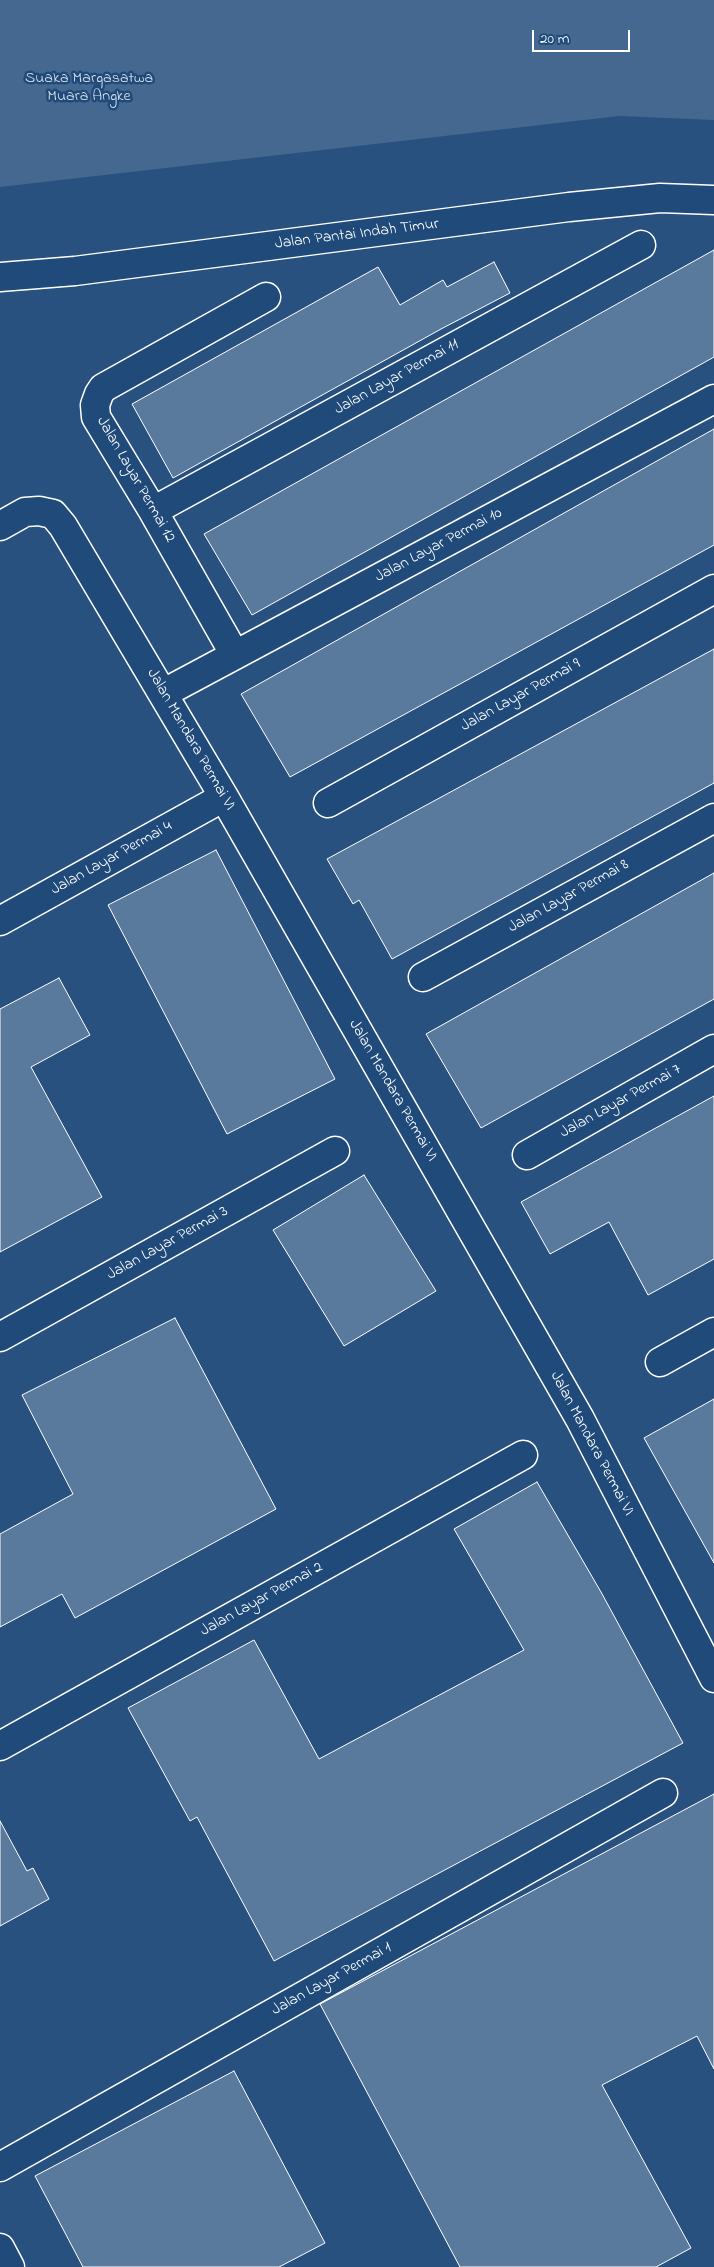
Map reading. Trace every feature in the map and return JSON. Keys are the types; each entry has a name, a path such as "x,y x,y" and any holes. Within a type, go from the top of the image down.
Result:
{"street":[{"name":"Jalan Pantai Indah Timur","path":"0,277 75,271 569,207 660,198 714,200"},
{"name":"Jalan Layar Permai 11","path":"153,511 641,245"},
{"name":"Jalan Layar Permai 12","path":"236,655 96,417 95,406 98,394 103,388 266,297"},
{"name":"Jalan Layar Permai 10","path":"164,693 714,399"},
{"name":"Jalan Mandara Permai VI","path":"0,526 25,512 39,511 53,514 63,526 224,796 580,1419 714,1678"},
{"name":"Jalan Layar Permai 9","path":"328,804 714,589"},
{"name":"Jalan Layar Permai 4","path":"0,922 224,796"},
{"name":"Jalan Layar Permai 8","path":"423,977 714,818"},
{"name":"Jalan Layar Permai 7","path":"527,1155 714,1050"},
{"name":"Jalan Layar Permai 3","path":"0,1337 335,1151"},
{"path":"660,1362 714,1332"},
{"name":"Jalan Layar Permai 2","path":"0,1746 523,1455"},
{"name":"Jalan Layar Permai 1","path":"0,2167 663,1793"},
{"path":"0,2248 10,2267"}],"green space":[{"name":"Suaka Margasatwa Muara Angke","path":"0,0 714,0 714,120 619,116 0,187"}],"building":[{"path":"714,250 714,357 252,615 204,534"},
{"path":"494,262 510,293 441,329 173,478 132,404 378,267 400,305 443,280 447,287"},
{"path":"714,429 714,545 290,777 241,694"},
{"path":"714,649 714,783 392,959 359,900 353,904 327,859"},
{"path":"216,850 335,1079 227,1134 108,905"},
{"path":"714,873 714,999 481,1128 426,1034"},
{"path":"59,978 90,1035 31,1067 102,1197 0,1252 0,1009"},
{"path":"714,1096 714,1259 648,1295 609,1222 550,1254 521,1202"},
{"path":"364,1175 436,1291 344,1346 273,1230"},
{"path":"175,1318 276,1509 75,1618 62,1594 0,1627 0,1534 73,1494 22,1395"},
{"path":"714,1399 714,1563 644,1438"},
{"path":"537,1482 601,1592 683,1743 274,1961 197,1817 190,1821 128,1708 254,1640 319,1759 524,1650 454,1529"},
{"path":"714,1794 714,2069 697,2036 602,2085 691,2248 656,2267 460,2267 320,2004"},
{"path":"0,1821 27,1871 33,1868 49,1899 0,1926"},
{"path":"234,2071 325,2243 279,2267 83,2267 35,2176"}]}
